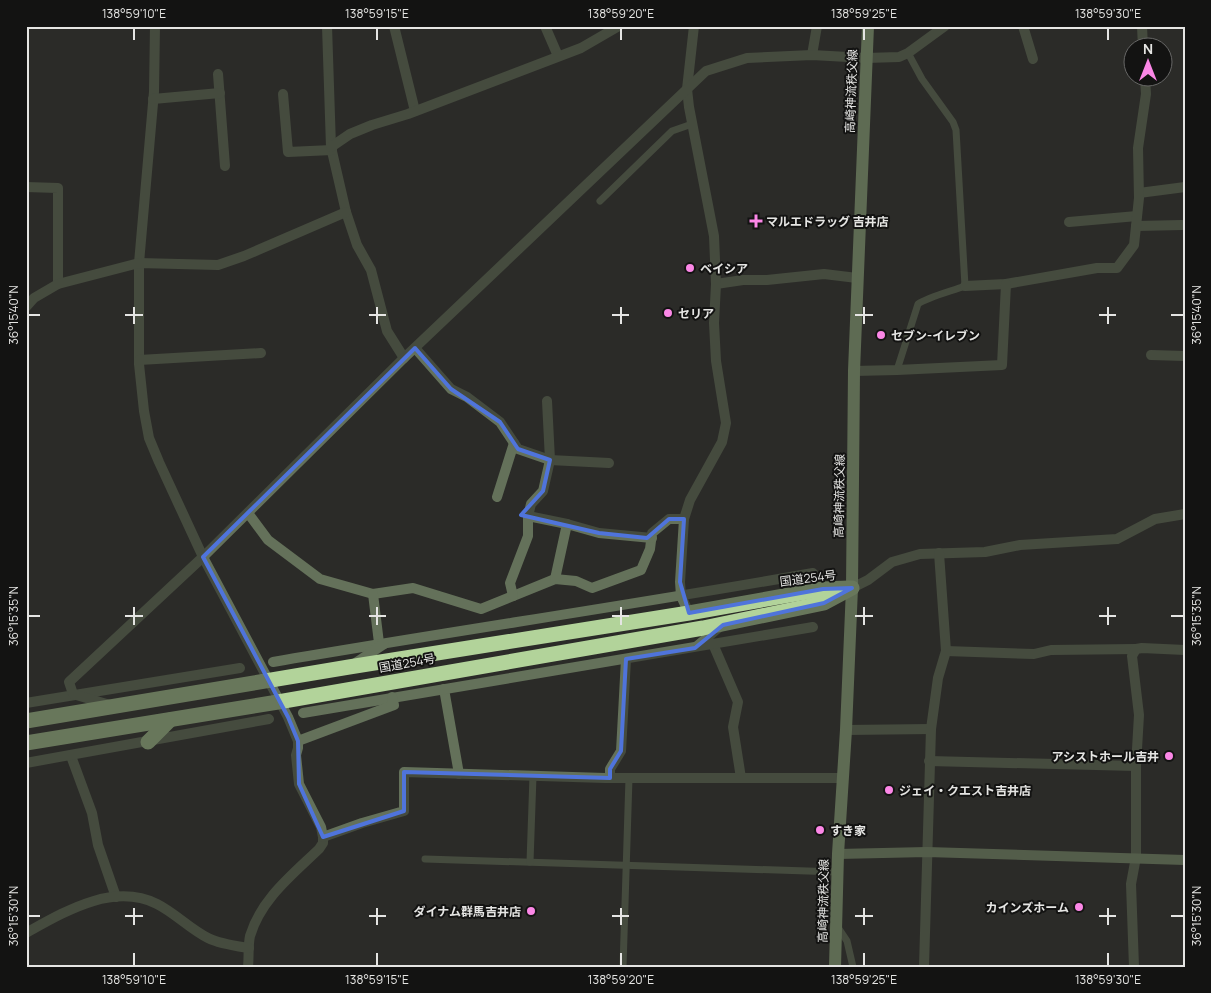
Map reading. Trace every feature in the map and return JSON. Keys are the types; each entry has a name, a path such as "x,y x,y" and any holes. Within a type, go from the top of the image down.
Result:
{"highway":[{"name":"国道254号","path":"26,721 689,613 823,589 852,588"},
{"name":"国道254号","path":"26,743 278,702 723,625 824,603 852,588"},
{"path":"148,742 170,720"}],"main road":[{"name":"高崎神流秩父線","path":"836,967 838,854 852,588 854,371 868,26"}],"street":[{"path":"154,26 153,99 139,262 139,360 144,411 149,438 202,558 267,682 288,717 298,741 296,755 299,784 321,827 324,837 319,849 279,888 263,907 250,938 248,967"},
{"path":"327,26 331,149 346,212 357,245 371,270 387,331 404,358"},
{"path":"394,26 415,111"},
{"path":"545,26 558,56"},
{"path":"283,94 288,152 331,149 350,134 581,48 619,26"},
{"path":"689,613 681,596 680,582 684,519 690,500 722,442 726,423 716,361 714,236 687,89 694,26"},
{"path":"812,55 817,26"},
{"path":"73,694 69,682 202,558 404,358 706,71 747,58 812,55 866,58 899,57 908,54 945,26"},
{"path":"1023,26 1033,59"},
{"path":"218,74 225,166"},
{"path":"965,286 1006,284 1097,268 1118,268 1134,245 1139,193 1138,148 1146,88"},
{"path":"153,99 220,93"},
{"path":"26,187 58,188 58,284"},
{"path":"1139,193 1185,187"},
{"path":"27,303 58,284 139,262 218,265 244,256 346,212"},
{"path":"1069,222 1136,221 1182,226"},
{"path":"716,284 824,274 857,278"},
{"path":"854,371 1002,365 1006,284"},
{"path":"415,348 451,389 467,397 500,422 518,449 550,460 609,463"},
{"path":"139,360 261,353"},
{"path":"1151,355 1185,356"},
{"path":"513,596 510,583 528,536 528,516 531,504 544,491 550,460 547,401"},
{"path":"497,497 514,443"},
{"path":"248,513 268,540 320,579 373,594 413,588 481,609 555,579 576,581 592,588 641,570 650,549 652,533 669,519 684,519"},
{"path":"852,588 868,580 892,562 920,554 985,552 1020,545 1118,539 1155,518 1185,514"},
{"path":"528,516 599,533 652,538"},
{"path":"555,579 567,524"},
{"path":"924,967 931,729 938,678 946,651 939,552"},
{"path":"273,662 813,573"},
{"path":"373,594 383,643"},
{"path":"695,648 723,625"},
{"path":"303,713 813,627"},
{"path":"349,667 383,643"},
{"path":"713,644 738,702 733,726 741,778"},
{"path":"946,651 1034,654 1051,650 1142,648 1185,650"},
{"path":"1134,967 1131,884 1136,857 1136,766 1139,716 1132,656 1136,649"},
{"path":"610,778 610,769 622,750 626,659"},
{"path":"26,703 240,668"},
{"path":"414,677 446,689"},
{"path":"446,689 459,774"},
{"path":"73,694 112,706"},
{"path":"298,741 394,705 392,697"},
{"path":"26,764 269,719"},
{"path":"846,730 931,729"},
{"path":"71,756 92,813 98,845 116,897"},
{"path":"929,761 1136,766"},
{"path":"324,837 362,823 404,811 404,772 610,778 842,778"},
{"path":"838,854 927,852 1185,860"},
{"path":"26,933 60,914 96,901 116,897 137,898 157,904 208,938 249,948"}],"lane":[{"path":"897,370 918,304 924,299 965,286 956,130 953,122 922,79 908,54"},
{"path":"600,201 672,131 692,124"},
{"path":"530,862 533,776"},
{"path":"622,967 629,778"},
{"path":"425,859 838,872"},
{"path":"837,926 847,941 853,967"}],"highlighted area":[{"path":"415,348 451,389 500,422 518,449 550,460 543,491 521,515 599,533 647,538 669,519 684,519 680,582 689,613 823,589 852,588 824,603 723,625 695,648 626,659 621,751 610,769 610,778 404,772 404,811 323,837 299,784 298,741 288,717 203,557"}],"place":[{"name":"マルエドラッグ 吉井店","path":"756,221"},
{"name":"ベイシア","path":"690,268"},
{"name":"セリア","path":"668,313"},
{"name":"セブン-イレブン","path":"881,335"},
{"name":"アシストホール吉井","path":"1169,756"},
{"name":"ジェイ・クエスト吉井店","path":"889,790"},
{"name":"すき家","path":"820,830"},
{"name":"カインズホーム","path":"1079,907"},
{"name":"ダイナム群馬吉井店","path":"531,911"}]}
